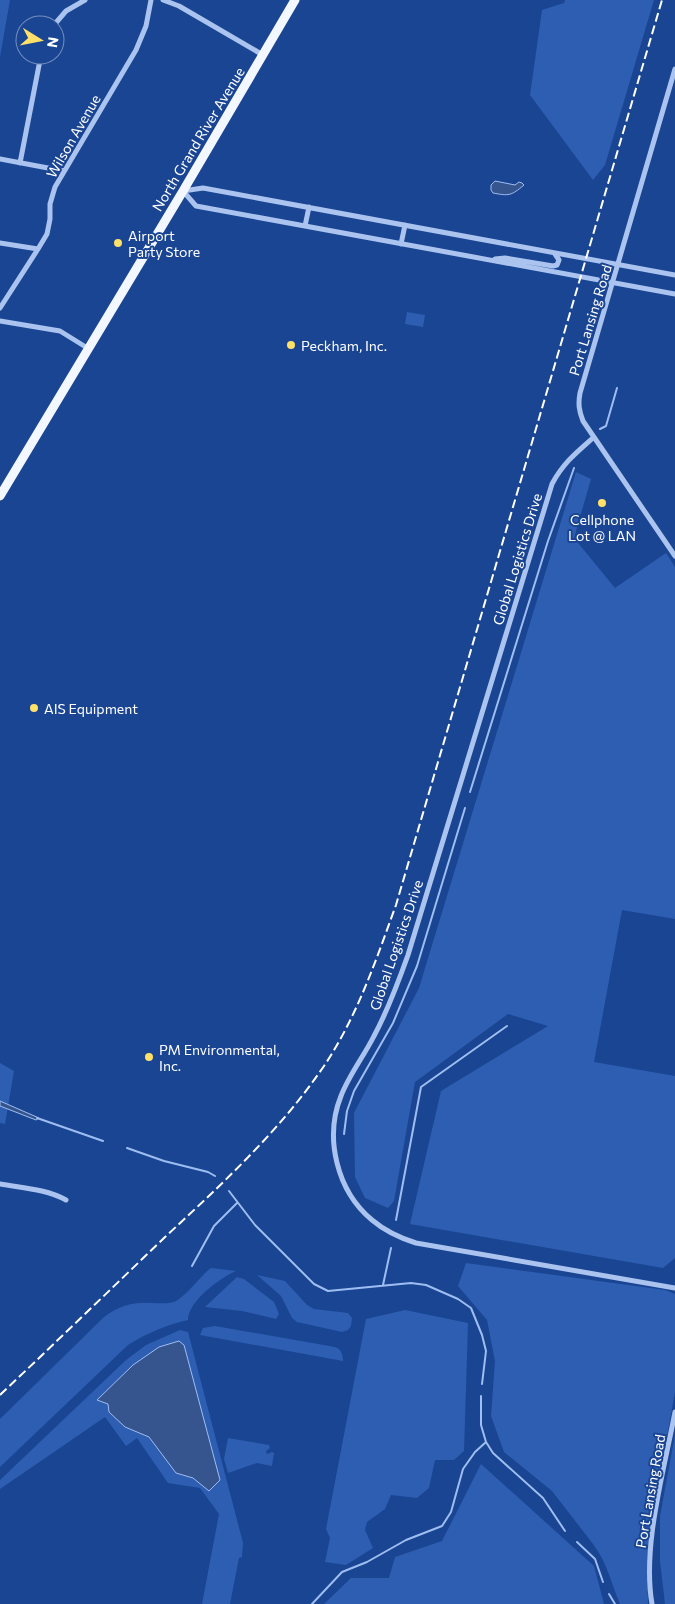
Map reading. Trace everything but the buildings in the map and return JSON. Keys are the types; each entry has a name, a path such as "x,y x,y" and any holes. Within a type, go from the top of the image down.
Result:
{"main road":[{"name":"North Grand River Avenue","path":"0,496 183,192 295,0"}],"street":[{"path":"67,0 72,6"},
{"path":"63,15 72,6 85,0"},
{"name":"Wilson Avenue","path":"0,308 38,249 48,228 52,195 138,44 146,26 151,0"},
{"path":"163,0 179,6 264,55"},
{"path":"20,163 38,65"},
{"name":"Port Lansing Road","path":"675,69 578,404 583,421 675,556"},
{"path":"0,159 64,171"},
{"path":"183,192 203,188 675,275"},
{"path":"183,192 196,206 675,294"},
{"path":"305,226 309,207"},
{"path":"401,244 404,225"},
{"path":"0,243 38,249"},
{"path":"490,260 505,258 553,266 558,264 558,257 552,252"},
{"path":"0,321 60,331 89,349"},
{"name":"Global Logistics Drive","path":"594,437 559,470 552,484 408,955 382,1020 341,1096 333,1136 340,1174 360,1209 386,1230 402,1238 417,1243 675,1288"},
{"path":"0,1184 46,1192 66,1200"},
{"name":"Port Lansing Road","path":"652,1604 650,1564 654,1522 675,1412"}],"shaded area":[{"path":"0,0 10,0 0,57"},
{"path":"565,0 654,0 605,165 593,180 530,95 542,10 564,3"},
{"path":"495,181 515,185 519,182 524,185 510,194 498,194 493,193 491,190 491,185"},
{"path":"407,312 425,315 423,327 405,324"},
{"path":"576,472 591,479 574,538 615,588 666,553 675,567 675,919 622,910 594,1062 675,1076 675,1258 663,1268 410,1224 441,1091 548,1026 508,1014 415,1082 394,1201 388,1208 365,1198 355,1177 354,1113 419,988"},
{"path":"0,1063 14,1071 5,1124 0,1123"},
{"path":"0,1101 39,1118 36,1120 0,1106"},
{"path":"466,1263 665,1290 675,1294 675,1392 649,1537 647,1570 648,1604 620,1604 605,1565 593,1544 552,1491 504,1452 491,1416 495,1361 487,1320 458,1286"},
{"path":"211,1268 236,1271 222,1279 199,1298 189,1313 188,1320 157,1330 128,1345 0,1467 0,1419 104,1317 121,1307 132,1304 174,1302 183,1296"},
{"path":"257,1275 285,1281 307,1305 314,1309 348,1313 352,1318 351,1326 348,1330 342,1332 297,1322 292,1318 281,1296"},
{"path":"237,1277 244,1279 274,1302 279,1314 276,1319 242,1311 205,1307"},
{"path":"405,1310 468,1323 464,1451 454,1460 435,1460 429,1488 417,1498 391,1495 385,1509 367,1522 365,1530 373,1548 346,1565 325,1562 330,1538 326,1529 366,1319"},
{"path":"215,1326 335,1347 341,1352 343,1361 200,1335 203,1328"},
{"path":"180,1330 188,1332 243,1543 242,1557 239,1558 230,1604 202,1604 219,1514 200,1488 168,1483 137,1438 126,1446 105,1417 0,1489 0,1480 126,1360 146,1345"},
{"path":"179,1341 184,1345 220,1480 209,1491 193,1478 176,1473 149,1437 125,1427 109,1412 108,1404 97,1400 133,1365 159,1347"},
{"path":"675,1435 675,1604 665,1604 660,1561 660,1516"},
{"path":"228,1438 269,1445 270,1448 266,1451 267,1454 274,1453 272,1466 257,1463 228,1473 224,1459"},
{"path":"481,1464 594,1566 604,1604 324,1604 351,1578 389,1578 395,1557 442,1541"}],"waterway":[{"path":"600,429 606,426 617,388"},
{"path":"470,792 548,541 574,468"},
{"path":"344,1134 347,1111 354,1091 393,1023 417,966 465,808"},
{"path":"396,1220 421,1087 507,1026"},
{"path":"37,1118 103,1141"},
{"path":"127,1148 164,1161 208,1172 215,1176"},
{"path":"229,1191 255,1225 314,1284 328,1291 411,1283 426,1285 458,1299 471,1308 486,1351 482,1384"},
{"path":"192,1266 214,1226 237,1203"},
{"path":"383,1285 391,1248"},
{"path":"481,1396 481,1425 486,1442 493,1453 543,1498 565,1531"},
{"path":"312,1604 342,1572 367,1562 406,1540 442,1526 451,1512 463,1469 475,1452 486,1442"},
{"path":"577,1542 595,1559 603,1582"},
{"path":"609,1594 615,1604"}],"railway":[{"path":"0,1395 207,1197 270,1134 326,1063 348,1025 374,966 396,905 662,0"}],"place":[{"name":"Airport Party Store","path":"118,243"},
{"name":"Peckham, Inc.","path":"291,345"},
{"name":"Cellphone Lot @ LAN","path":"602,503"},
{"name":"AIS Equipment","path":"34,708"},
{"name":"PM Environmental, Inc.","path":"149,1057"}]}
